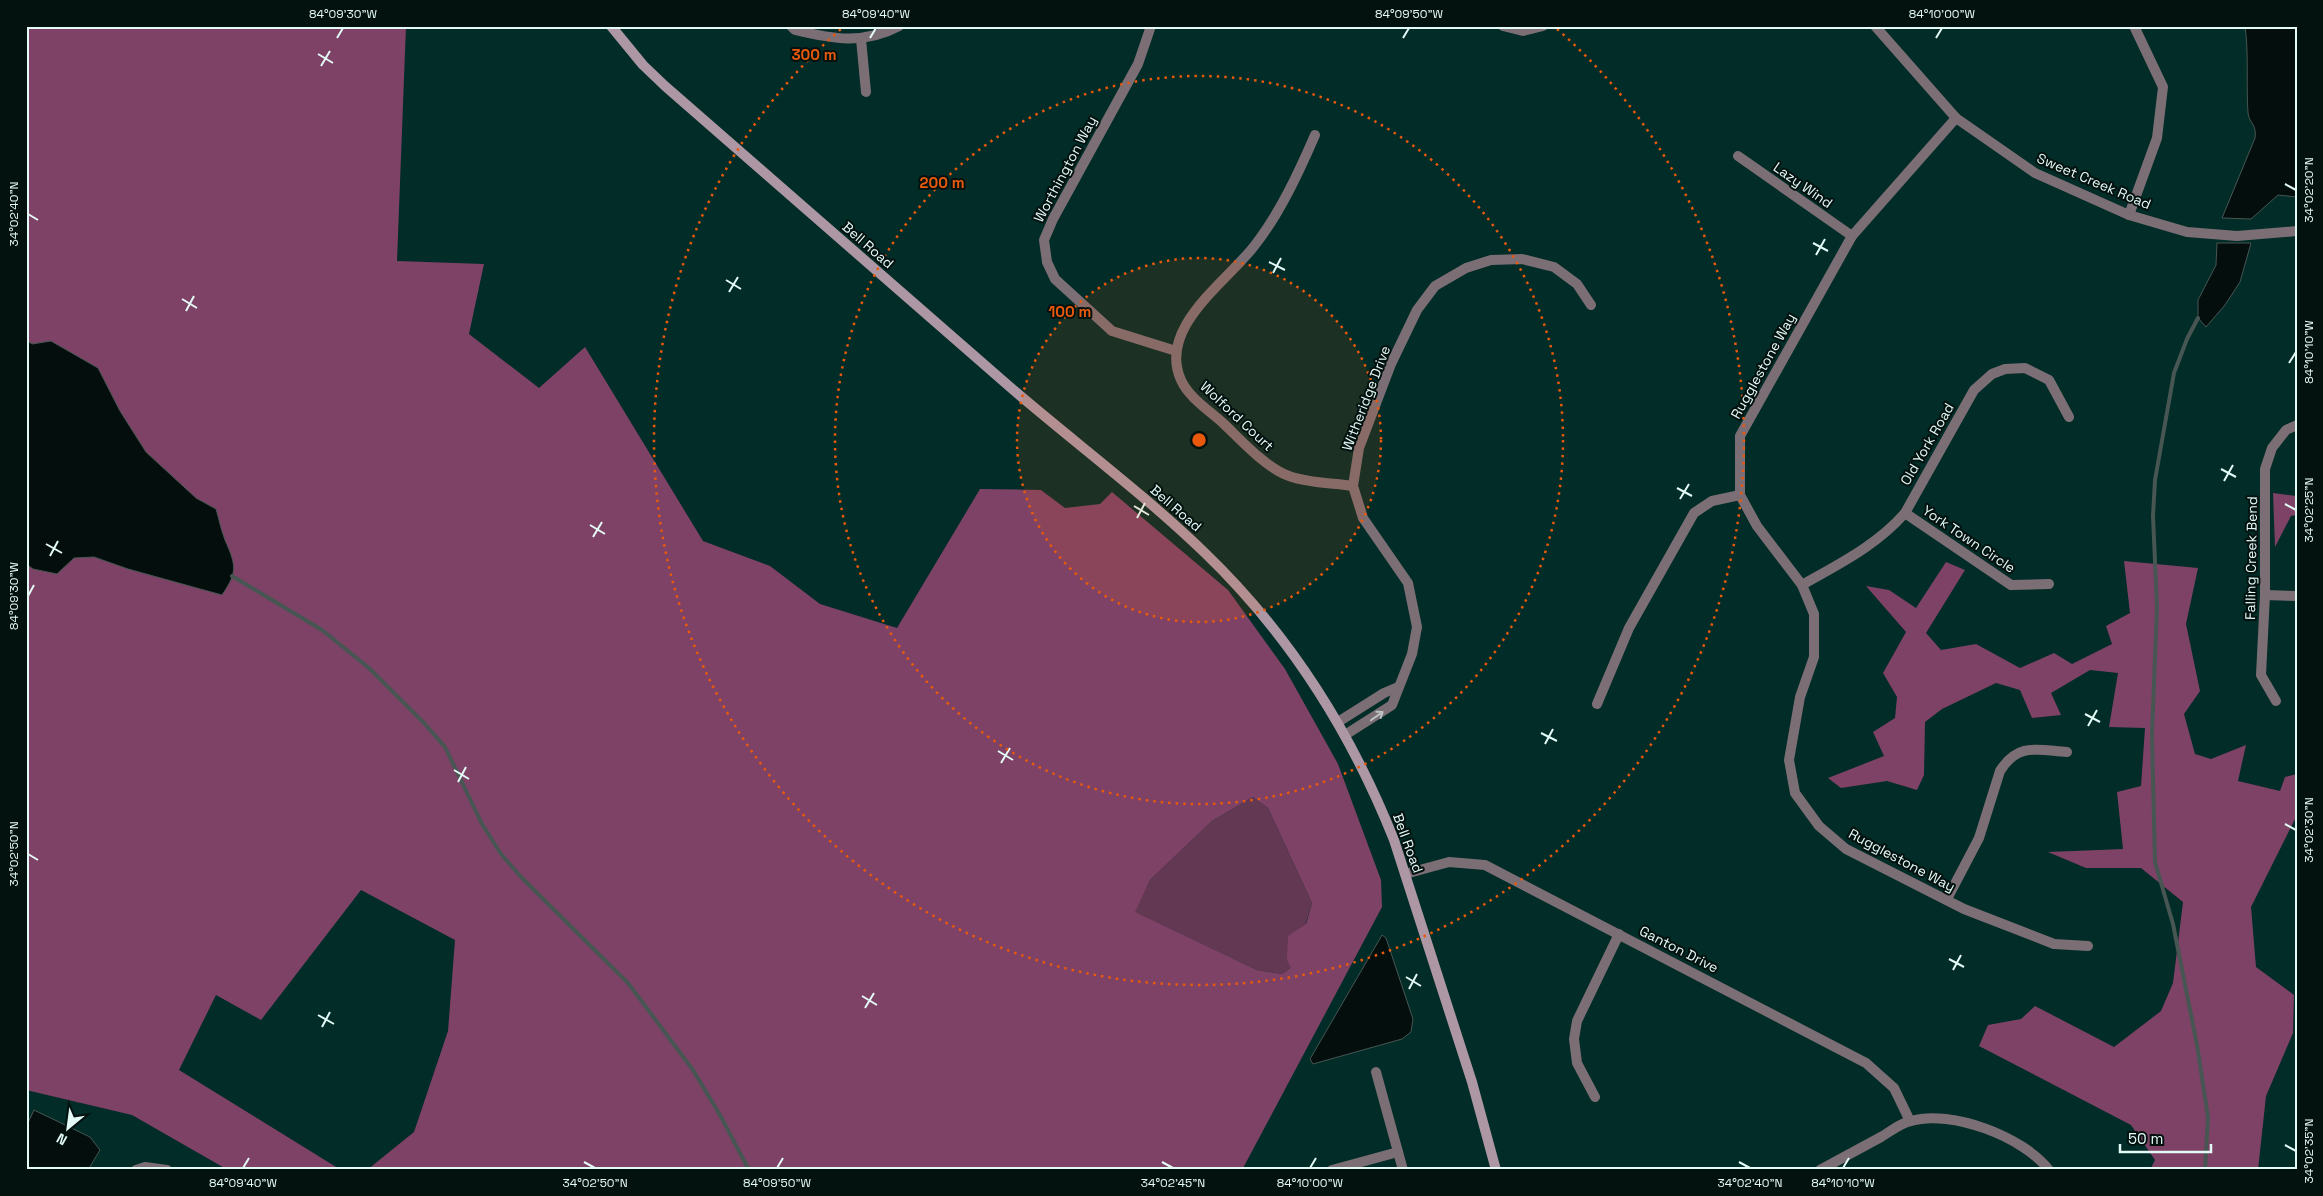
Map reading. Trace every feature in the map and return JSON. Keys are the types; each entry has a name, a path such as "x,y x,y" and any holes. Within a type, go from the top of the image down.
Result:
{"street":[{"name":"Bell Road","path":"611,26 643,65 665,86 1046,418 1166,517 1206,554 1268,620 1290,649 1338,722 1380,806 1406,874 1472,1082 1496,1170"},
{"path":"791,26 796,30 831,38 861,39 888,32 899,26"},
{"name":"Worthington Way","path":"1151,26 1138,64 1053,219 1044,240 1046,262 1055,279 1112,331 1176,351"},
{"path":"1503,26 1523,31 1543,26"},
{"name":"Sweet Creek Road","path":"1875,26 1956,118 2035,174 2129,215 2187,232 2237,236 2297,231"},
{"path":"2129,215 2156,138 2163,88 2134,26"},
{"path":"861,39 866,92"},
{"name":"Rugglestone Way","path":"1956,118 1852,236 1740,436 1740,495 1757,526 1802,585 1814,614 1814,657 1800,697 1789,760 1795,793 1819,826 1846,849 2005,926 2054,944 2088,946"},
{"path":"1176,351 1184,330 1206,297 1255,245 1289,191 1315,135"},
{"name":"Lazy Wind","path":"1738,156 1852,236"},
{"name":"Witheridge Drive","path":"1345,735 1392,705 1412,654 1417,627 1408,583 1363,518 1352,486 1359,448 1392,364 1418,310 1435,286 1466,268 1491,260 1522,259 1554,268 1577,284 1591,305"},
{"name":"Wolford Court","path":"1176,351 1181,380 1195,398 1262,458 1288,476 1352,486"},
{"name":"Old York Road","path":"1802,585 1863,551 1890,530 1905,512 1974,390 1992,374 2004,368 2025,368 2049,380 2069,416"},
{"name":"Falling Creek Bend","path":"2276,701 2261,675 2266,469 2272,448 2286,430 2297,425"},
{"path":"1597,704 1629,628 1694,513 1712,501 1740,495"},
{"name":"York Town Circle","path":"1905,512 2010,585 2049,584"},
{"path":"2264,595 2297,596"},
{"path":"1338,722 1384,693 1398,688"},
{"path":"1947,899 1979,838 2000,771 2006,761 2023,749 2067,752"},
{"name":"Ganton Drive","path":"1406,874 1449,862 1486,865 1866,1064 1894,1088 1910,1121"},
{"path":"1595,1097 1577,1063 1574,1039 1577,1021 1619,934"},
{"path":"1376,1072 1403,1170"},
{"path":"1820,1170 1910,1121 1938,1118 1975,1124 2013,1142 2042,1161 2049,1170"},
{"path":"1332,1170 1398,1152"},
{"path":"136,1170 145,1167 167,1170"}],"shaded area":[{"path":"26,26 406,26 397,261 484,264 469,334 539,388 585,347 703,541 770,566 820,604 897,628 980,489 1041,490 1065,508 1100,504 1112,492 1228,590 1285,669 1338,764 1381,880 1382,907 1242,1170 367,1170 414,1132 448,1031 455,940 361,890 261,1020 216,995 179,1070 341,1170 228,1170 132,1115 26,1090","holes":["1253,797 1268,808 1312,903 1306,924 1288,936 1287,960 1291,968 1282,974 1257,970 1135,912 1150,880 1212,821"]},
{"path":"2245,26 2297,26 2297,197 2278,195 2251,219 2222,218 2255,138 2255,130 2248,113"},
{"path":"2217,243 2251,243 2240,282 2225,305 2206,327 2198,318 2198,300 2216,265"},
{"path":"26,340 32,344 51,341 98,368 120,411 146,452 196,498 216,509 234,568 231,580 222,595 128,569 94,557 74,558 57,574 33,569 26,564"},
{"path":"2273,493 2297,496 2297,515 2291,516 2275,547"},
{"path":"2124,561 2198,568 2186,624 2200,691 2184,714 2195,754 2211,759 2246,745 2238,781 2280,791 2285,777 2297,774 2297,815 2251,907 2256,967 2294,995 2293,1033 2266,1096 2258,1170 2150,1170 2155,1160 2131,1125 1979,1046 1988,1025 2021,1019 2035,1006 2114,1047 2161,1011 2173,983 2183,902 2141,868 2086,868 2048,852 2123,849 2117,792 2141,786 2145,728 2109,727 2118,673 2090,670 2051,693 2061,715 2032,718 2020,690 1996,683 1942,709 1925,722 1924,775 1917,790 1887,781 1841,788 1828,778 1884,756 1873,732 1895,718 1897,697 1883,673 1906,632 1866,586 1889,590 1916,608 1946,562 1965,570 1926,633 1941,650 1976,644 2020,668 2054,653 2072,664 2112,644 2106,626 2130,613"},
{"path":"1253,797 1268,808 1312,903 1292,968 1282,974 1257,970 1134,912 1150,880 1212,821"},
{"path":"1382,935 1386,938 1413,1019 1411,1032 1402,1039 1313,1064 1310,1059"},
{"path":"34,1110 90,1137 100,1150 88,1170 32,1170 26,1167 26,1127"}],"waterway":[{"path":"2198,318 2187,339 2174,373 2155,480 2153,516 2157,607 2152,734 2155,862 2173,924 2197,1045 2208,1117 2205,1170"},
{"path":"232,576 322,630 369,668 424,723 445,747 482,824 501,854 522,878 628,983 693,1070 720,1115 749,1170"}]}
